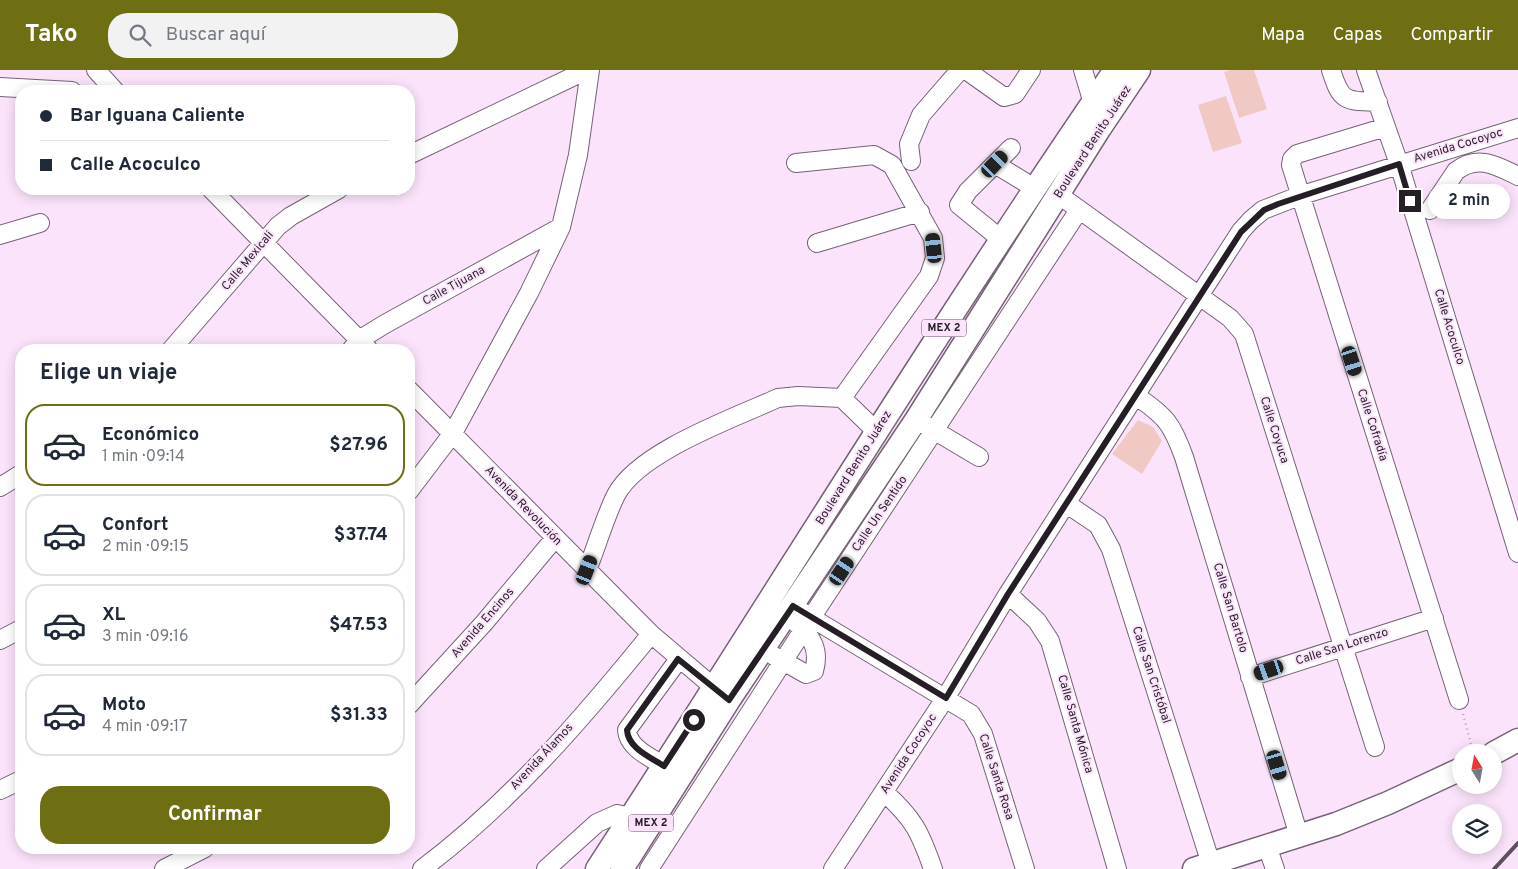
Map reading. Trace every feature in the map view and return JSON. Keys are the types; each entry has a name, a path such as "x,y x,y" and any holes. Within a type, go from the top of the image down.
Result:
{"main road":[{"name":"Boulevard Benito Juárez","path":"622,869 722,694 877,432 1115,70"},
{"name":"Boulevard Benito Juárez","path":"597,869 664,766 722,694 763,650 798,617 926,425 1059,195 1100,128 1139,70"},
{"path":"1502,749 1518,740"},
{"path":"1202,866 1299,836 1388,803 1452,773"}],"street":[{"path":"96,70 110,85"},
{"path":"415,152 588,70"},
{"path":"415,483 453,433 529,293 561,227 578,155 588,70"},
{"path":"911,161 909,144 921,115 960,70"},
{"path":"966,70 1004,97 1010,97 1015,94 1032,70"},
{"path":"1083,70 1100,128"},
{"path":"1330,70 1338,92 1344,99 1378,102"},
{"name":"Calle Acoculco","path":"1366,70 1399,164 1518,553"},
{"path":"0,87 15,88"},
{"name":"Calle Cofradía","path":"1386,127 1296,154 1292,159 1291,165 1299,196 1459,700"},
{"name":"Avenida Cocoyoc","path":"833,869 946,698 1008,594 1199,296 1251,220 1264,210 1299,196 1518,128"},
{"path":"1002,240 959,205 968,191 1010,148"},
{"path":"796,163 874,155 892,165 933,238 935,258 929,276 842,398"},
{"path":"1430,210 1456,171 1462,166 1480,161 1487,162 1518,176"},
{"path":"995,164 1036,189"},
{"path":"217,195 263,240 357,344"},
{"name":"Calle Mexicali","path":"176,344 224,290 263,240 291,216 328,195"},
{"name":"Calle Coyuca","path":"1059,195 1230,318 1244,334 1374,747"},
{"path":"979,458 926,425 1079,210"},
{"path":"816,243 920,212"},
{"path":"0,235 40,223"},
{"name":"Calle Tijuana","path":"364,344 414,307 561,227"},
{"name":"Avenida Revolución","path":"415,396 651,634 678,659 722,694 751,712"},
{"path":"587,570 617,494 634,473 659,453 778,398 798,396 842,398 877,432"},
{"name":"Calle San Bartolo","path":"1136,396 1161,413 1178,441 1299,836"},
{"path":"0,487 15,478"},
{"name":"Calle San Cristóbal","path":"1067,504 1098,525 1111,549 1202,866"},
{"name":"Avenida Encinos","path":"415,698 484,623 555,538"},
{"name":"Calle Santa Mónica","path":"1008,594 1037,621 1050,642 1117,869"},
{"path":"649,869 783,661 798,617"},
{"path":"763,650 806,674 814,670 818,658 817,652 798,617"},
{"name":"Calle Santa Rosa","path":"798,617 972,714 981,728 1025,869"},
{"name":"Calle San Lorenzo","path":"1250,677 1434,618"},
{"path":"0,640 15,632"},
{"name":"Avenida Álamos","path":"422,869 462,839 517,786 651,634"},
{"path":"664,766 635,747 628,739 627,730 678,659"},
{"path":"0,790 15,783"},
{"path":"884,792 915,823 933,869"},
{"path":"546,869 596,823 617,814 631,817"},
{"path":"1267,846 1275,869"},
{"path":"164,869 193,854"}],"path":[{"path":"1459,700 1471,744"}],"shaded area":[{"path":"1230,70 1254,70 1267,109 1239,118 1224,72"},
{"path":"1226,96 1242,143 1213,152 1198,105"},
{"path":"1138,420 1153,427 1162,441 1142,474 1112,454"}],"railway":[{"path":"1494,869 1518,843"}],"route":[{"path":"694,720 664,766 635,747 628,739 627,730 678,659 729,700 793,606 946,698 1008,594 1199,296 1251,220 1264,210 1299,196 1399,164 1410,201"}]}
